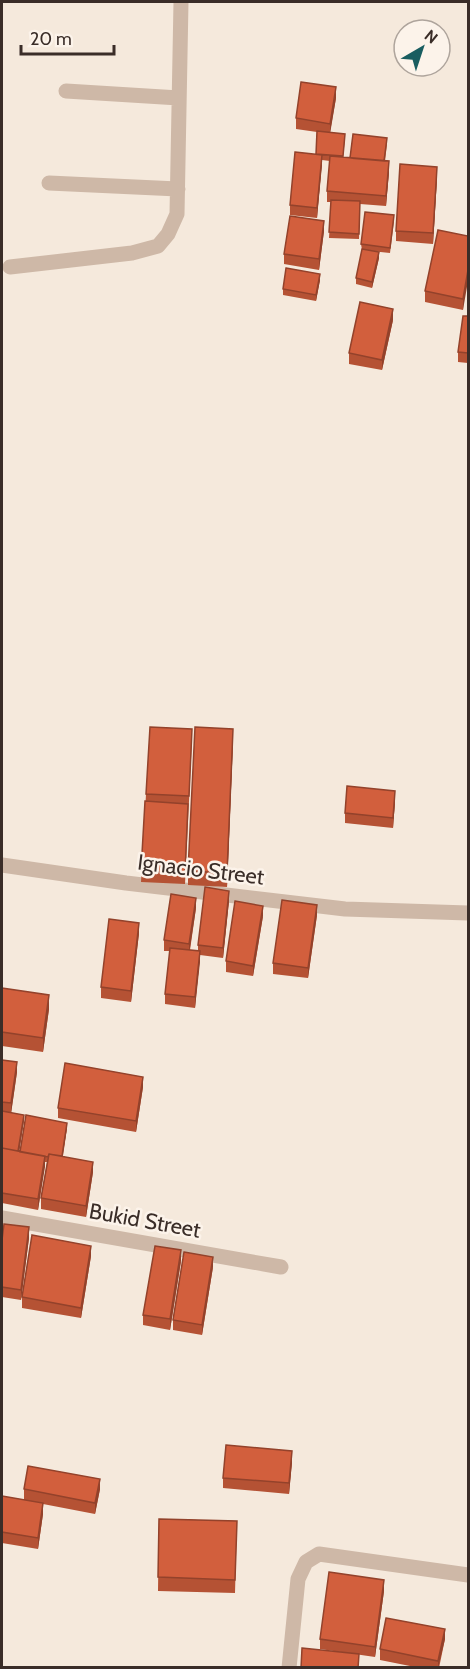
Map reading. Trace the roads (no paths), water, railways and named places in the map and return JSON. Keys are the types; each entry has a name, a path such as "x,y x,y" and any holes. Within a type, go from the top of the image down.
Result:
{"street":[{"path":"10,267 132,253 158,246 168,234 177,214 181,2"},
{"path":"66,91 179,98"},
{"path":"49,183 178,189"},
{"name":"Ignacio Street","path":"2,865 126,883 345,909 468,913"},
{"name":"Bukid Street","path":"2,1218 281,1267"},
{"path":"289,1668 298,1579 306,1562 319,1554 468,1575"}]}
